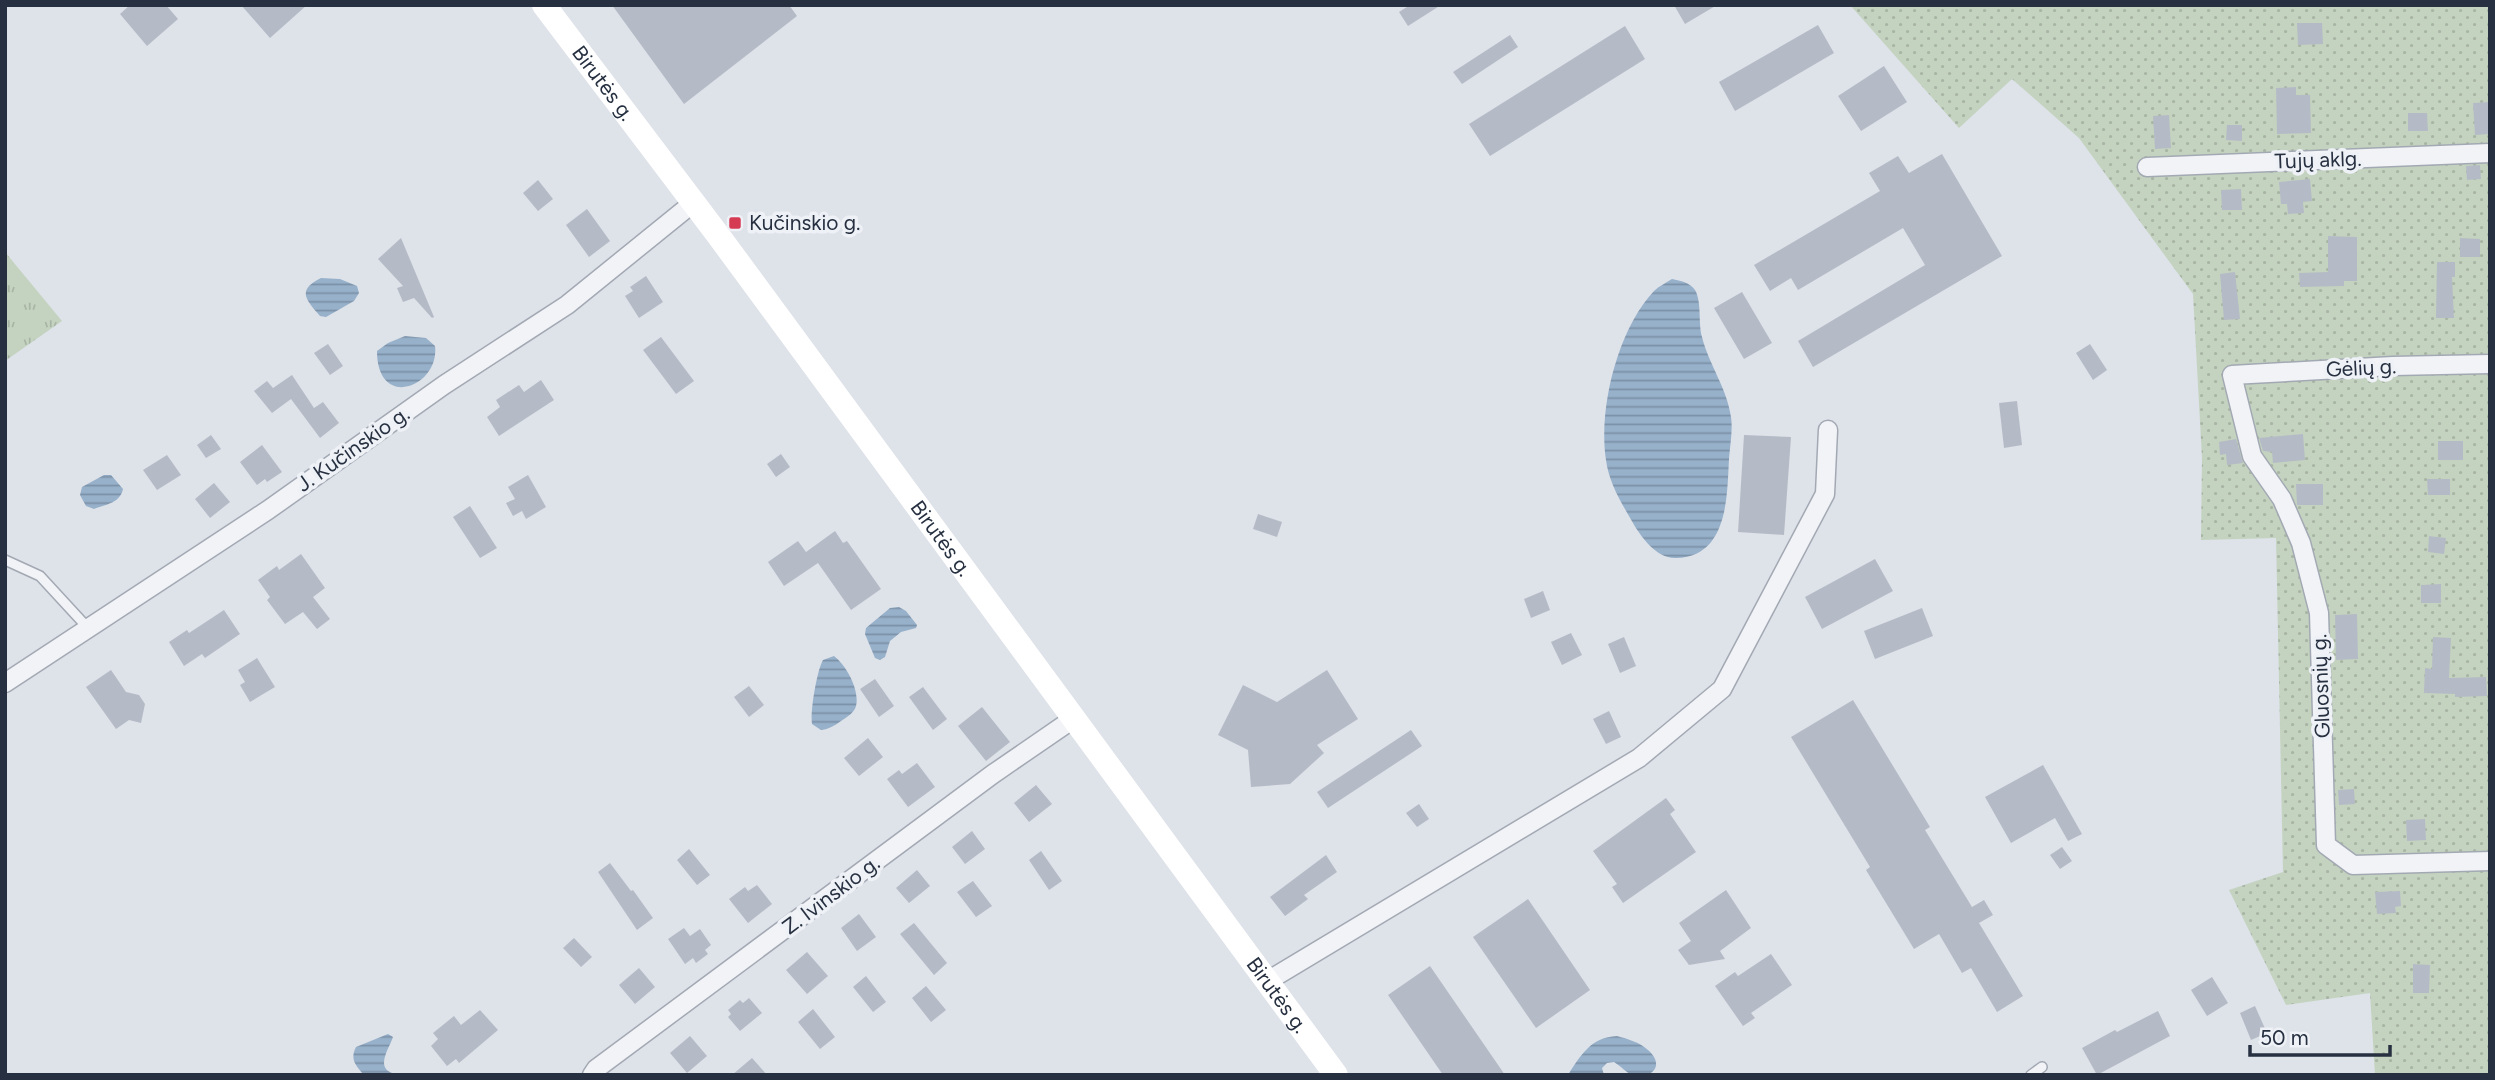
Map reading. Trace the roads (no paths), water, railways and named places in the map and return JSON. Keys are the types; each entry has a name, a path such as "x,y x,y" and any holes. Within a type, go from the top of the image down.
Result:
{"main road":[{"name":"Birutės g.","path":"544,5 1336,1075"}],"street":[{"name":"Tujų aklg.","path":"2147,167 2490,153"},
{"name":"J. Kučinskio g.","path":"5,683 268,510 444,385 567,305 693,203"},
{"name":"Gėlių g.","path":"2232,375 2393,366 2490,364"},
{"name":"Gluosnių g.","path":"2232,375 2252,456 2281,499 2301,543 2319,613 2326,845 2353,865 2490,861"},
{"path":"1265,982 1639,758 1722,689 1825,494 1828,430"},
{"name":"Z. Ivinskio g.","path":"592,1075 596,1069 982,783 1073,719"}],"lane":[{"path":"5,559 40,576 87,627"},
{"path":"2031,1075 2042,1066"}],"water":[{"path":"321,278 340,279 357,286 359,293 354,301 326,317 320,316 307,300 306,291 313,282"},
{"path":"1672,279 1685,282 1695,290 1702,337 1726,396 1732,427 1727,490 1721,522 1706,547 1693,555 1676,558 1656,551 1633,523 1610,477 1604,439 1608,394 1621,347 1641,307 1654,291"},
{"path":"405,336 426,338 435,346 434,360 428,373 419,381 397,387 387,381 380,370 377,351"},
{"path":"104,475 111,475 123,489 121,494 104,506 94,509 86,506 80,495 82,487"},
{"path":"899,607 906,611 917,625 916,628 901,632 890,641 885,657 880,660 875,658 865,634 866,628 890,608"},
{"path":"834,656 851,678 856,693 856,706 846,718 821,730 812,724 814,691 823,660"},
{"path":"388,1034 393,1037 385,1056 387,1070 409,1075 364,1075 354,1062 356,1047"},
{"path":"1617,1036 1648,1050 1656,1061 1651,1073 1633,1075 1614,1062 1607,1063 1602,1068 1604,1075 1568,1075 1582,1054 1593,1044"}],"place":[{"name":"Kučinskio g.","path":"735,223"}]}
